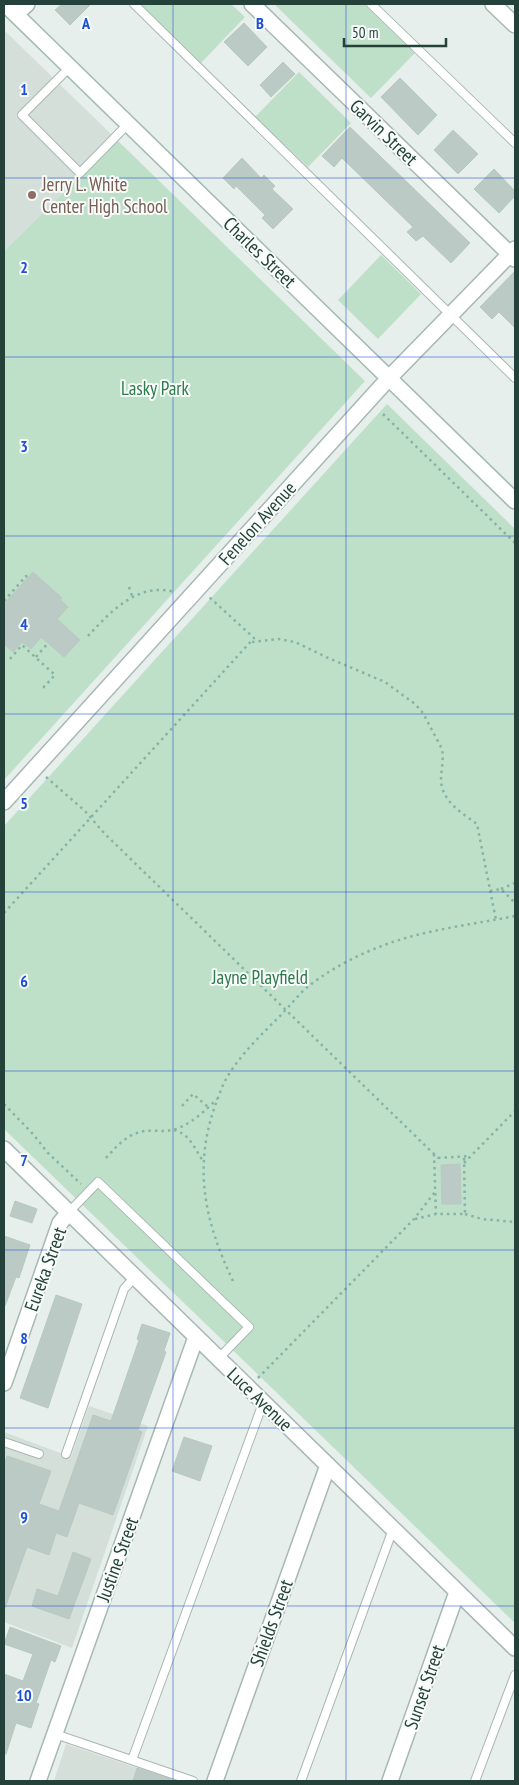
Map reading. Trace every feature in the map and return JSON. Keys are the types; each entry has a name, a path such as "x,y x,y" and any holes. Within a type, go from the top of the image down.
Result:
{"street":[{"name":"Charles Street","path":"5,4 21,9 70,67 515,501"},
{"name":"Garvin Street","path":"252,4 513,254"},
{"path":"493,4 515,25"},
{"name":"Fenelon Avenue","path":"4,802 389,378 513,254"},
{"name":"Luce Avenue","path":"4,1149 515,1648"},
{"name":"Eureka Street","path":"4,1383 60,1223 68,1212"},
{"name":"Justine Street","path":"38,1781 196,1337"},
{"name":"Shields Street","path":"215,1781 328,1465"},
{"name":"Sunset Street","path":"390,1781 457,1592"}],"lane":[{"path":"134,4 515,378"},
{"path":"371,4 515,143"},
{"path":"70,67 22,115 80,173 128,124"},
{"path":"68,1212 98,1182 249,1327 218,1359"},
{"path":"66,1454 124,1289 135,1277"},
{"path":"132,1760 263,1403"},
{"path":"4,1442 39,1454"},
{"path":"301,1781 394,1529"},
{"path":"475,1781 515,1675"},
{"path":"55,1734 193,1781"}],"path":[{"path":"383,414 515,542"},
{"path":"4,601 26,576 28,578"},
{"path":"129,587 132,596"},
{"path":"4,912 254,638 199,588"},
{"path":"88,636 114,609 132,596 157,590 177,592"},
{"path":"251,642 279,639 295,642 385,682 415,704 442,749 441,779 444,793 453,806 477,824 496,920"},
{"path":"36,658 48,644"},
{"path":"10,659 22,645 55,675 42,689"},
{"path":"35,768 90,817 104,833 435,1156 471,1156"},
{"path":"490,891 515,884"},
{"path":"501,888 515,903"},
{"path":"233,1281 218,1248 209,1219 203,1188 208,1130 225,1082 239,1060 301,993 319,979 362,954 407,937 515,916"},
{"path":"182,1106 193,1094 208,1107"},
{"path":"172,1130 189,1122 218,1098"},
{"path":"4,1104 33,1134 48,1153 81,1184"},
{"path":"464,1163 515,1112"},
{"path":"106,1158 118,1145 134,1134 172,1130 179,1132 190,1140 204,1162"},
{"path":"435,1156 436,1214"},
{"path":"464,1156 465,1214"},
{"path":"248,1388 414,1219 435,1192"},
{"path":"414,1219 436,1214 465,1214 482,1219 515,1222"}],"shaded area":[{"name":"Jerry L. White Center High School","path":"4,30 117,140 4,251"},
{"path":"89,1406 148,1426 72,1648 4,1622 4,1432 71,1457"},
{"path":"66,1744 176,1781 54,1781"}],"green space":[{"path":"141,4 231,4 245,17 201,63"},
{"path":"274,4 364,4 415,53 371,98"},
{"path":"299,72 351,123 308,167 255,117"},
{"name":"Lasky Park","path":"117,140 365,381 4,780 4,251"},
{"path":"381,255 421,294 378,339 338,300"},
{"name":"Jayne Playfield","path":"387,404 515,529 515,1623 4,1129 4,826"}],"building":[{"path":"62,4 91,4 70,25 55,10"},
{"path":"244,23 267,47 248,66 224,42"},
{"path":"283,62 295,74 271,97 260,85"},
{"path":"400,78 437,115 418,135 381,97"},
{"path":"350,127 470,243 451,263 423,236 416,241 407,232 413,227 342,158 334,167 322,156"},
{"path":"453,130 478,154 458,174 434,150"},
{"path":"242,158 261,178 264,175 275,186 272,189 293,209 273,229 262,218 265,215 236,186 234,189 223,178"},
{"path":"494,169 515,191 515,196 499,213 474,189"},
{"path":"515,271 515,328 499,312 492,319 480,307"},
{"path":"33,572 62,598 60,599 68,607 57,619 80,640 64,657 41,637 31,649 22,642 13,652 4,644 4,604"},
{"path":"460,1164 461,1204 442,1204 441,1165"},
{"path":"15,1201 37,1209 32,1223 10,1216"},
{"path":"4,1236 30,1245 19,1278 16,1277 5,1306 4,1306"},
{"path":"56,1295 82,1304 48,1408 20,1398"},
{"path":"142,1324 170,1333 164,1351 166,1352 138,1430 142,1432 113,1515 79,1503 67,1537 56,1533 49,1555 27,1547 5,1608 4,1466 7,1456 51,1471 39,1504 59,1511 93,1415 111,1421 139,1340 137,1339"},
{"path":"184,1437 212,1446 200,1481 172,1471"},
{"path":"73,1552 91,1559 69,1619 32,1606 37,1589 58,1596"},
{"path":"10,1627 61,1646 55,1662 51,1660 36,1703 39,1704 31,1728 16,1723 6,1754 4,1754 4,1674 23,1681 33,1654 4,1644"},
{"path":"137,1768 171,1779 171,1781 133,1781"}],"place":[{"name":"Jerry L. White Center High School","path":"32,195"}]}
